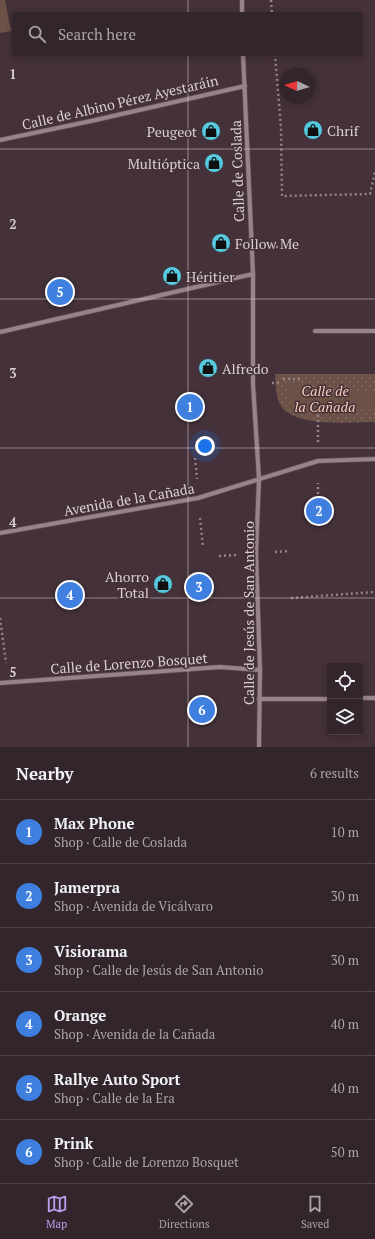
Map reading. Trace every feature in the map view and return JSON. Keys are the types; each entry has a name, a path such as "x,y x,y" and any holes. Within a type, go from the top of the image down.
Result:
{"street":[{"path":"242,0 242,12"},
{"name":"Calle de Coslada","path":"243,56 253,274 253,384 259,479"},
{"name":"Calle de Albino Pérez Ayestaráin","path":"0,140 245,86"},
{"path":"0,332 253,274"},
{"path":"315,331 375,332"},
{"name":"Avenida de la Cañada","path":"0,533 198,498 318,460 375,460"},
{"name":"Calle de Jesús de San Antonio","path":"259,479 256,553 260,670 259,747"},
{"name":"Calle de Lorenzo Bosquet","path":"0,683 220,668 260,670"},
{"path":"259,699 327,698"},
{"path":"363,698 375,698"}],"path":[{"path":"271,0 272,12"},
{"path":"275,56 281,128 282,196 370,194 375,172"},
{"path":"283,379 302,379"},
{"path":"291,598 375,592"},
{"path":"0,618 7,669"}],"green space":[{"path":"0,0 5,0 11,31 0,33"},
{"name":"Calle de la Cañada","path":"275,374 375,374 375,422 340,423 315,421 303,419 293,415 284,410 279,403"},
{"path":"297,384 305,391 375,391 375,410 304,409 297,405 289,393 287,385"}],"place":[{"name":"Chrif","path":"313,130"},
{"name":"Peugeot","path":"211,131"},
{"name":"Multióptica","path":"214,163"},
{"name":"Follow Me","path":"221,243"},
{"name":"Héritier","path":"172,276"},
{"name":"Rallye Auto Sport","path":"60,292"},
{"name":"Alfredo","path":"208,368"},
{"name":"Max Phone","path":"190,407"},
{"name":"Jamerpra","path":"319,511"},
{"name":"Ahorro Total","path":"163,584"},
{"name":"Visiorama","path":"199,587"},
{"name":"Orange","path":"70,595"},
{"name":"Prink","path":"202,710"}]}
